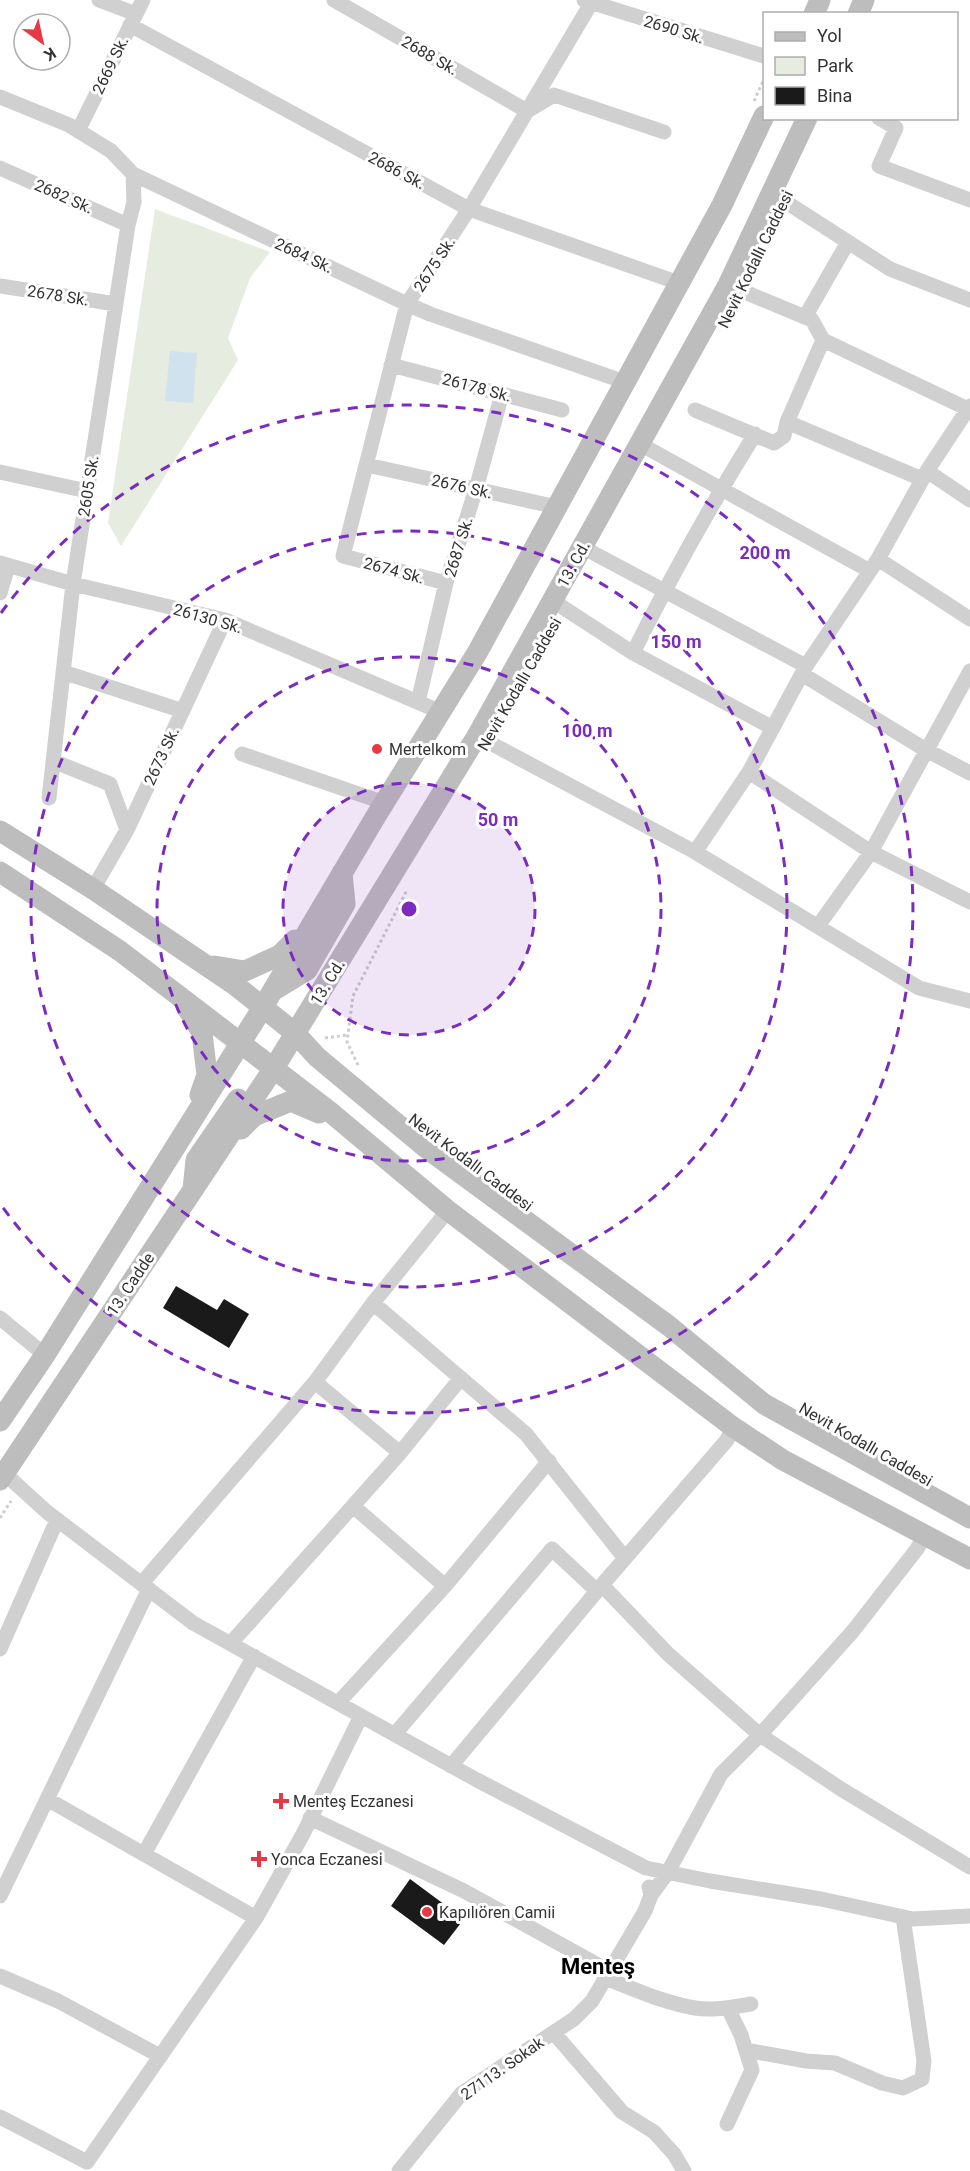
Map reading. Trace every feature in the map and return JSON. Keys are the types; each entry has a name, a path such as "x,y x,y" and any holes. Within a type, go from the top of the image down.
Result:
{"main road":[{"path":"240,1042 477,653 722,205 763,120"},
{"name":"13. Cd.","path":"261,1089 477,736 728,285 806,120"},
{"name":"Nevit Kodallı Caddesi","path":"0,831 93,889 235,985 268,999 317,1057 425,1147 669,1326 764,1404 970,1518"},
{"path":"0,873 123,954 240,1042 342,1122 446,1209 733,1427 783,1460 970,1559"},
{"path":"268,999 307,970 345,904 342,873"},
{"path":"206,965 245,971 280,955 313,923"},
{"path":"123,954 154,960 202,994 216,1024"},
{"path":"179,996 202,1033 207,1075 193,1118"},
{"name":"13. Cadde","path":"0,1421 45,1355 240,1042"},
{"path":"193,1191 196,1160 236,1100 261,1089"},
{"name":"13. Cadde","path":"2,1477 261,1089"},
{"path":"223,1146 254,1116 291,1101 342,1122"}],"street":[{"name":"2686 Sk.","path":"99,0 136,13 469,209 679,283"},
{"name":"2688 Sk.","path":"334,0 527,111"},
{"name":"2675 Sk.","path":"343,556 407,304 469,209 589,1"},
{"name":"2690 Sk.","path":"589,1 763,55"},
{"name":"2669 Sk.","path":"78,131 136,13"},
{"path":"527,111 554,95 664,132"},
{"name":"2684 Sk.","path":"0,96 78,131 111,151 133,174 407,304 625,382"},
{"path":"882,120 896,128 879,166 970,200"},
{"name":"2682 Sk.","path":"0,168 128,225"},
{"name":"2605 Sk.","path":"49,798 73,584 128,225 134,202 133,174"},
{"path":"772,193 890,269 970,300"},
{"path":"805,317 848,242"},
{"path":"695,852 749,772 804,670 874,565 924,475 969,407 823,340 812,320 728,285"},
{"name":"2678 Sk.","path":"0,286 116,304"},
{"path":"695,410 774,442 784,436 787,422 823,340"},
{"name":"26178 Sk.","path":"391,365 562,410"},
{"name":"2687 Sk.","path":"418,702 446,583 476,489 502,394"},
{"path":"787,422 924,475 970,500"},
{"path":"633,653 664,590 721,489 755,435"},
{"path":"639,444 721,489 874,565 970,618"},
{"name":"2676 Sk.","path":"367,465 557,507"},
{"path":"0,472 87,491"},
{"path":"582,548 664,590 804,670 926,750 970,773"},
{"name":"2674 Sk.","path":"343,556 446,583"},
{"path":"0,593 4,564"},
{"name":"26130 Sk.","path":"4,564 73,584 225,620 441,712"},
{"path":"552,601 633,653 773,728"},
{"name":"2673 Sk.","path":"93,889 127,830 225,620"},
{"path":"818,926 871,852 970,671"},
{"path":"63,672 183,711"},
{"path":"477,736 695,852 919,988 970,1001"},
{"path":"242,754 385,803"},
{"path":"53,761 110,784 127,830"},
{"path":"749,772 871,852 970,902"},
{"path":"0,1896 145,1586 315,1382 373,1303 441,1219 446,1209"},
{"path":"373,1303 526,1434 624,1557"},
{"path":"0,1318 45,1355"},
{"path":"231,1643 400,1454 461,1378"},
{"path":"315,1382 400,1454"},
{"path":"451,1766 624,1557 727,1440 733,1427"},
{"path":"338,1703 445,1586 549,1461"},
{"path":"2,1477 193,1623 451,1766 646,1868 821,1899 913,1919 969,1918"},
{"path":"352,1506 445,1586"},
{"path":"0,1649 57,1520"},
{"name":"27113. Sokak","path":"399,2171 462,2093 574,2019 592,2001 645,1911 651,1894 668,1872 721,1774 760,1735 853,1631 925,1535"},
{"path":"394,1734 552,1549 599,1588 668,1654 760,1735 841,1789 970,1867"},
{"path":"144,1854 254,1656"},
{"path":"0,2117 91,2166 160,2056 256,1918 361,1716"},
{"path":"47,1799 256,1918"},
{"path":"310,1818 464,1891 607,1975 656,1997 696,2008 728,2008 751,2004"},
{"path":"646,1868 651,1894"},
{"path":"746,2050 806,2061 835,2063 882,2083 903,2088 922,2079 924,2061 903,1917"},
{"path":"0,1976 58,2001 160,2056"},
{"path":"728,2008 752,2070 728,2124"},
{"path":"554,2033 622,2112 654,2132 674,2154 684,2171"}],"path":[{"path":"362,1070 347,1041 353,996 409,886"},
{"path":"323,1039 347,1035"}],"green space":[{"path":"155,209 270,252 250,278 228,338 238,360 121,546 108,523"}],"water":[{"path":"170,351 197,353 193,403 165,401"}],"building":[{"path":"176,1286 217,1310 224,1299 249,1314 229,1348 163,1308"},
{"name":"Kapılıören Camii","path":"410,1879 464,1919 444,1945 391,1906"}],"place":[{"name":"Mertelkom","path":"377,749"},
{"name":"Menteş Eczanesi","path":"281,1801"},
{"name":"Yonca Eczanesi","path":"259,1859"},
{"name":"Kapılıören Camii","path":"427,1912"}],"district":[{"name":"Menteş","path":"598,1966"}]}
